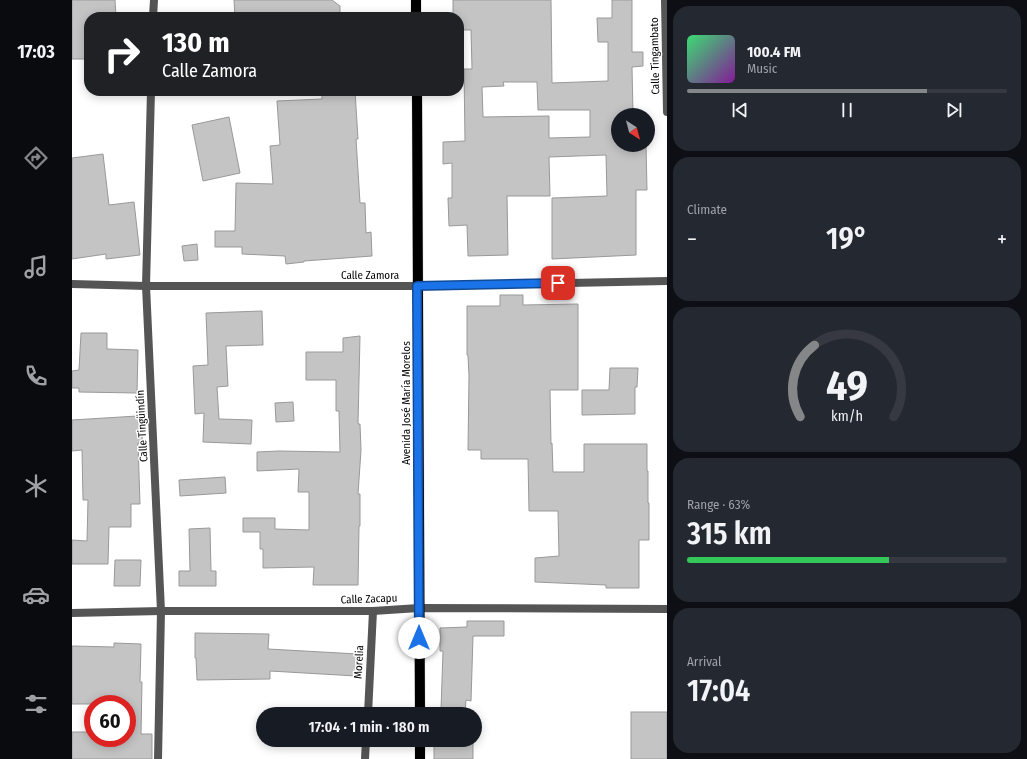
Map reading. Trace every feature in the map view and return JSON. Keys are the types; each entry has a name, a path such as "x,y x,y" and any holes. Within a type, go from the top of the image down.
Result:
{"main road":[{"path":"416,0 416,12"},
{"name":"Avenida José María Morelos","path":"417,96 420,707"},
{"path":"420,747 420,759"}],"street":[{"path":"153,12 154,0"},
{"name":"Calle Tingambato","path":"665,0 667,112"},
{"name":"Calle Tingüindín","path":"151,96 146,286 161,611 158,759"},
{"name":"Calle Zamora","path":"72,284 146,286 417,286 667,281"},
{"name":"Calle Zacapu","path":"72,613 161,611 373,611 419,608 667,609"},
{"name":"Morelia","path":"368,707 373,611"},
{"path":"365,759 366,747"}],"building":[{"path":"72,0 115,0 116,12 84,12 84,59 72,59"},
{"path":"234,0 332,0 340,6 340,12 235,12"},
{"path":"453,0 551,0 552,83 608,81 608,42 598,42 597,18 612,18 612,0 632,0 632,52 643,52 643,66 632,67 633,108 611,108 611,152 646,152 647,190 636,190 636,255 552,259 552,198 607,196 606,155 549,157 550,196 507,196 508,255 468,256 467,225 449,226 448,198 452,198 452,163 443,164 443,142 465,141 464,69 472,69 471,30 464,30 464,12 453,12","holes":["503,82 537,82 538,110 590,110 590,137 549,138 549,116 483,117 482,87 504,86"]},
{"path":"322,96 355,96 360,203 365,203 366,233 371,232 372,256 304,261 286,264 285,256 242,254 242,247 215,247 215,231 235,231 236,183 273,184 270,146 280,145 277,101 322,99"},
{"path":"229,117 240,173 203,181 192,125"},
{"path":"103,154 109,205 134,202 140,255 106,259 106,254 72,259 72,158"},
{"path":"197,244 198,260 184,261 182,246"},
{"path":"500,295 523,295 523,305 578,304 578,390 550,390 553,472 584,472 584,444 647,444 649,540 639,540 639,588 606,588 606,585 535,582 535,558 559,556 558,511 529,511 528,459 481,459 481,450 468,450 469,376 467,355 467,306 500,306"},
{"path":"262,311 263,345 226,346 228,386 217,387 219,419 252,420 251,444 203,442 204,413 195,414 193,366 208,365 206,313"},
{"path":"81,333 107,333 107,349 138,350 137,393 79,392 79,388 72,388 72,371 79,370"},
{"path":"360,336 358,424 360,424 361,450 358,494 360,494 360,526 358,585 313,585 314,567 263,568 263,549 260,549 260,532 243,532 243,518 275,518 275,529 309,530 309,492 298,492 299,469 257,471 257,452 340,452 339,411 336,411 336,380 306,380 306,352 343,352 343,338"},
{"path":"610,368 638,368 637,387 635,387 635,414 582,415 582,390 609,390"},
{"path":"293,402 294,421 276,422 275,403"},
{"path":"137,416 137,419 143,419 142,443 138,443 140,504 131,504 131,527 109,527 108,564 72,564 72,540 87,541 88,500 83,500 82,450 72,451 72,420"},
{"path":"225,477 226,493 180,496 179,480"},
{"path":"210,528 211,571 216,571 216,586 179,586 179,571 190,571 189,529"},
{"path":"115,560 141,560 140,586 114,586"},
{"path":"467,621 504,621 504,636 473,636 471,701 466,700 465,707 441,707 443,651 440,651 440,628 467,627"},
{"path":"195,633 269,634 268,649 358,654 356,676 270,671 270,679 197,680"},
{"path":"114,643 141,644 141,734 152,734 152,759 72,759 72,732 84,732 84,747 136,747 136,695 84,695 84,704 72,704 72,646 114,647"},
{"path":"631,712 667,712 667,759 631,759"},
{"path":"434,747 473,747 473,759 434,759"}],"route":[{"path":"419,638 417,286 558,283"}]}
